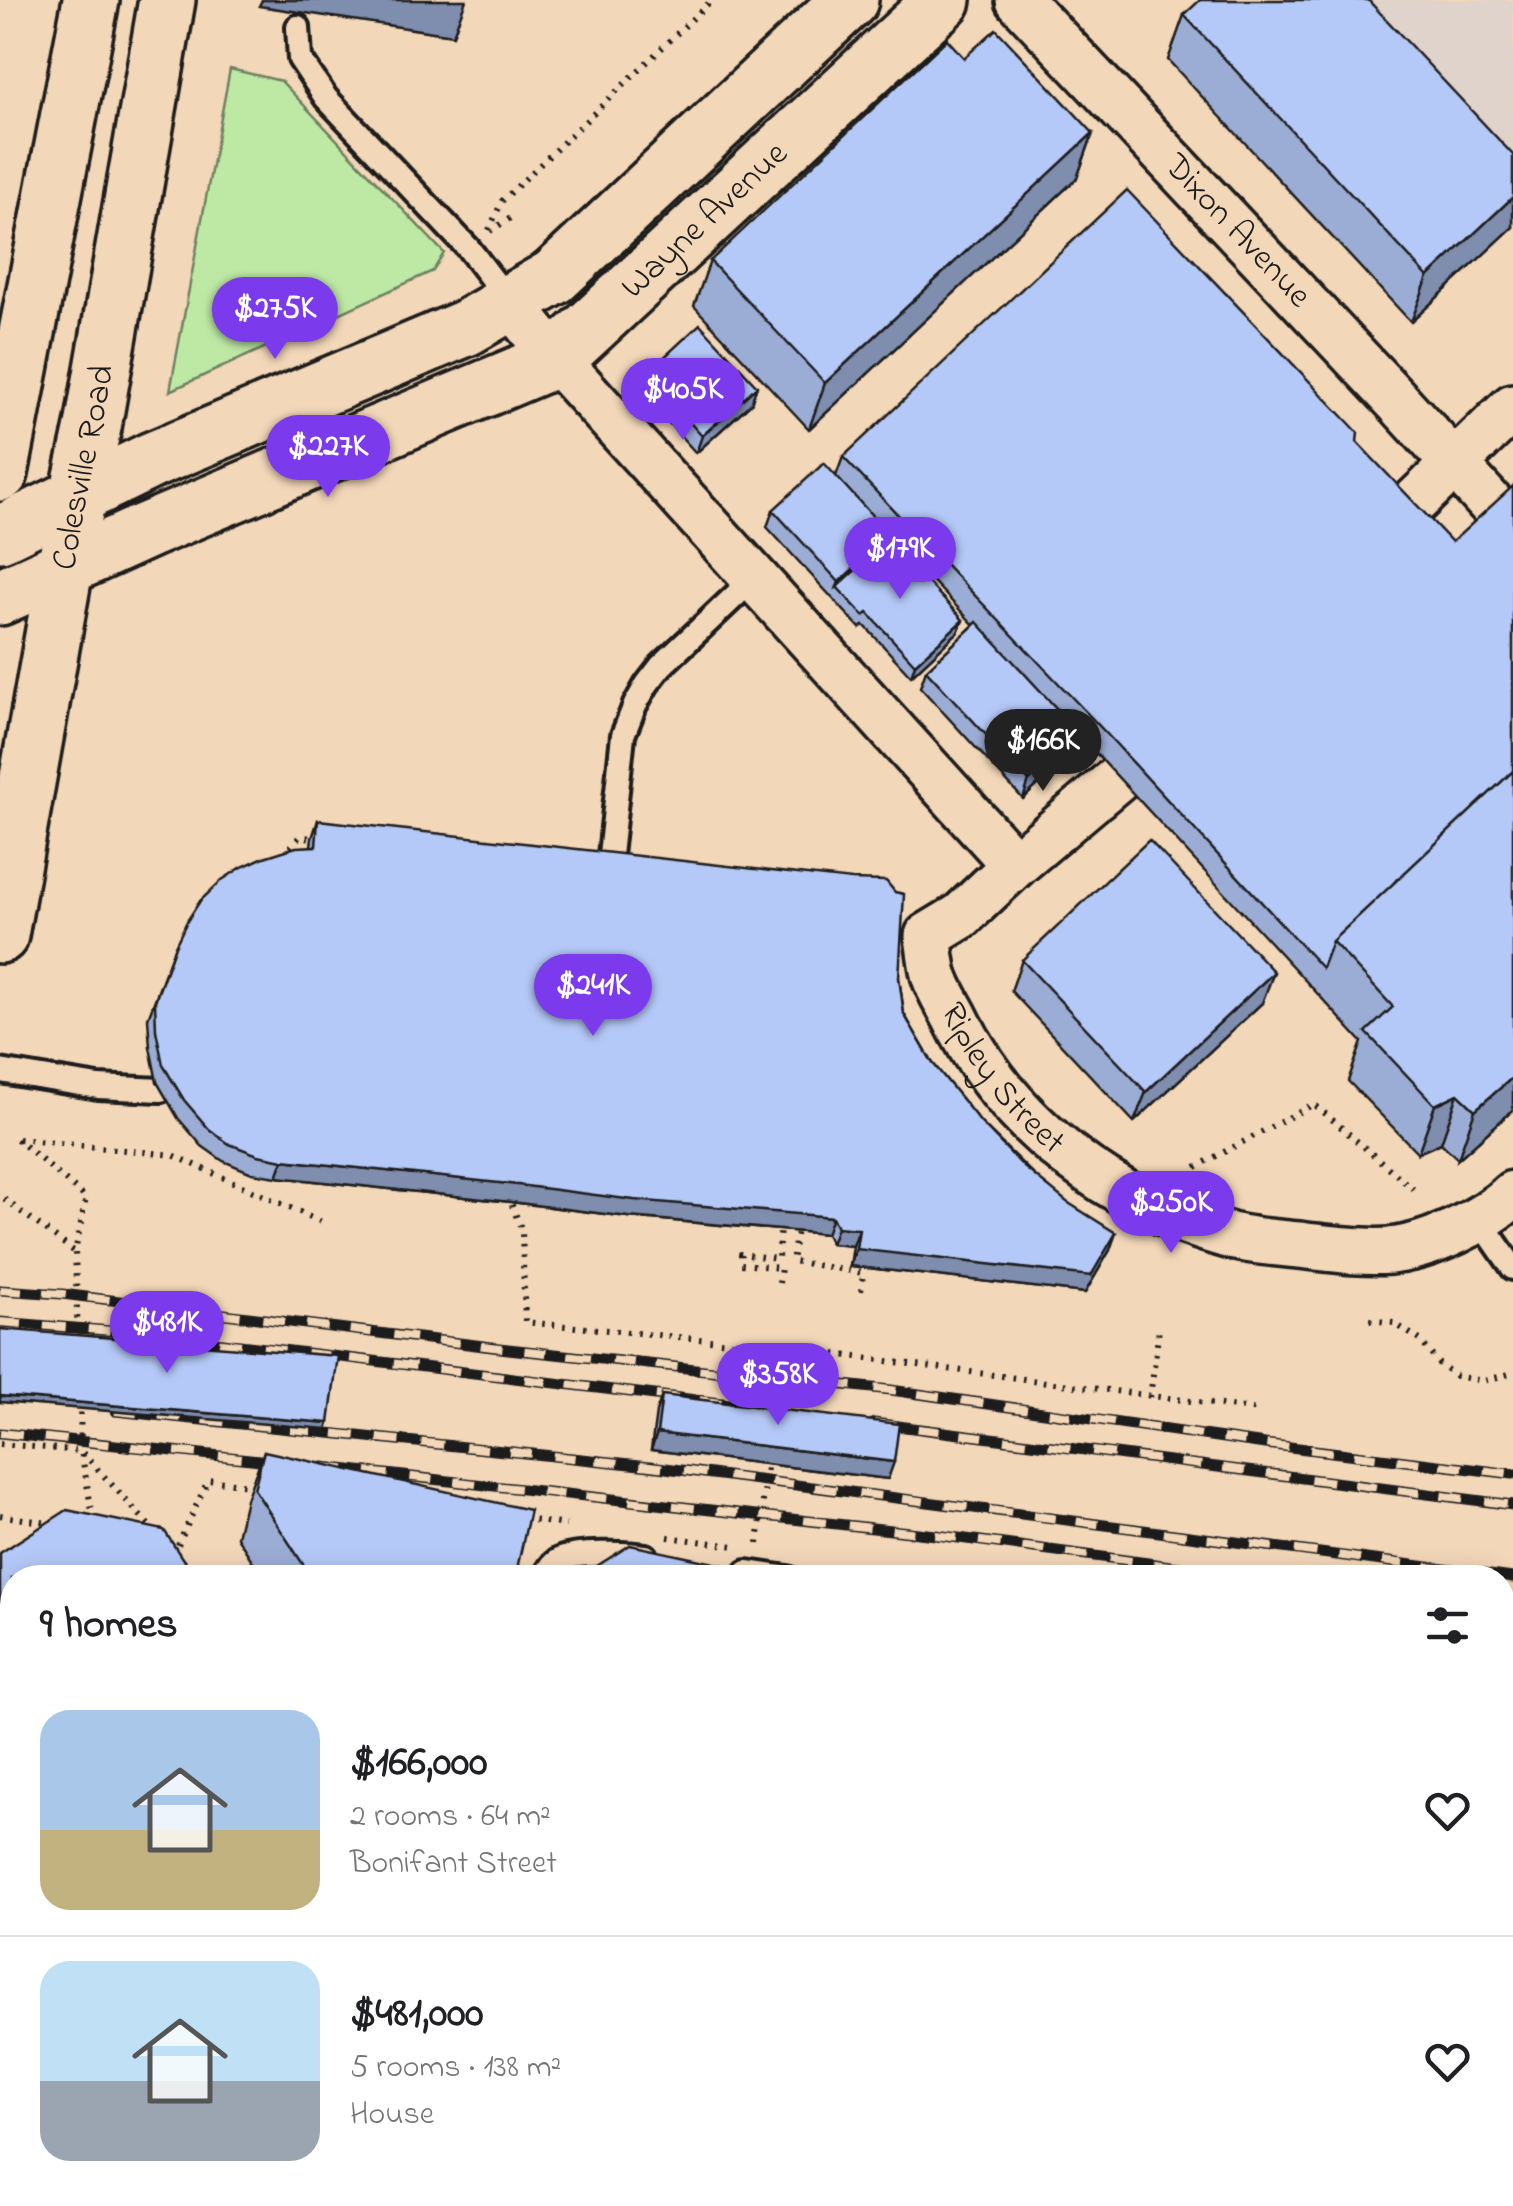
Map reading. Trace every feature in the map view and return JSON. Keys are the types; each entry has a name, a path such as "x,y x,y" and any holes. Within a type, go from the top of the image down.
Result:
{"street":[{"path":"0,473 12,344 91,0"},
{"name":"Colesville Road","path":"0,935 166,0"},
{"name":"Wayne Avenue","path":"0,534 152,460 466,328 554,277 850,0"},
{"name":"Wayne Avenue","path":"0,596 556,359 943,0"},
{"name":"Dixon Avenue","path":"1018,0 1513,528"},
{"path":"511,304 556,359 1016,865 1118,778"},
{"path":"1400,516 1513,407"},
{"name":"Ripley Street","path":"1016,865 962,916 916,942 968,1046 989,1075 1012,1104 1080,1165 1132,1199 1186,1222 1234,1237 1344,1250 1392,1251 1437,1239 1496,1206"}],"lane":[{"path":"298,27 300,60 326,98 469,249 511,304"},
{"path":"608,874 624,735 635,704 661,666 754,578"},
{"path":"0,1071 98,1087 161,1090"},
{"path":"1496,1206 1513,1268"},
{"path":"551,1565 564,1556 621,1552 674,1560"}],"path":[{"path":"512,217 489,232 502,201 712,0"},
{"path":"290,847 299,837 329,838"},
{"path":"1196,1168 1314,1104 1413,1189"},
{"path":"78,1339 75,1252 86,1198 17,1139 173,1156 322,1222"},
{"path":"506,1190 522,1231 525,1322 781,1347 1259,1410"},
{"path":"4,1199 75,1252"},
{"path":"798,1210 792,1261 863,1273 861,1292"},
{"path":"780,1226 778,1259 741,1254 741,1264 781,1268 780,1283"},
{"path":"1370,1320 1394,1323 1420,1340 1438,1363 1456,1376 1483,1381 1513,1373"},
{"path":"1150,1397 1159,1329"},
{"path":"772,1420 781,1347"},
{"path":"80,1395 81,1451 96,1532"},
{"path":"0,1444 81,1451 188,1565"},
{"path":"758,1548 768,1457"},
{"path":"175,1552 208,1480 267,1488"},
{"path":"0,1515 58,1525"},
{"path":"522,1519 581,1526"},
{"path":"660,1536 738,1546"},
{"path":"159,1548 175,1552"}],"shaded area":[{"path":"1318,0 1513,0 1513,210"}],"green space":[{"path":"230,69 281,81 444,253 433,271 170,391"}],"building":[{"path":"1200,0 1368,0 1513,155 1513,197 1428,277 1184,15"},
{"path":"996,29 1093,133 825,383 710,261 947,39 964,58"},
{"path":"1127,190 1353,427 1358,433 1357,442 1452,542 1513,486 1513,771 1332,941 1322,968 1105,732 843,457"},
{"path":"700,324 757,386 702,436 646,374"},
{"path":"824,463 890,535 839,582 773,510"},
{"path":"888,540 963,620 915,664 868,613 864,616 837,587"},
{"path":"977,622 1080,734 1029,781 926,670"},
{"path":"1513,771 1513,1077 1475,1110 1458,1094 1435,1105 1366,1032 1393,1007 1332,941"},
{"path":"318,820 886,881 895,892 904,894 899,978 904,1014 932,1062 981,1123 1024,1167 1067,1202 1116,1233 1091,1276 856,1249 859,1229 837,1227 832,1217 634,1200 283,1160 229,1144 209,1129 184,1100 163,1065 155,1001 175,946 200,901 242,867 296,847 316,846"},
{"path":"1149,840 1274,972 1146,1092 1022,960"},
{"path":"0,1329 338,1356 329,1423 0,1396"},
{"path":"662,1395 899,1424 894,1462 657,1433"},
{"path":"264,1451 530,1510 518,1565 304,1565 254,1489"},
{"path":"67,1510 164,1530 187,1565 0,1565 0,1553"},
{"path":"630,1545 723,1565 598,1565"}],"railway":[{"path":"0,1290 891,1390 1265,1444 1513,1474"},
{"path":"0,1322 149,1334 730,1404"},
{"path":"115,1411 650,1466 1413,1565"},
{"path":"874,1423 1513,1505"},
{"path":"0,1433 288,1463"},
{"path":"323,1467 936,1535 1163,1565"}]}
